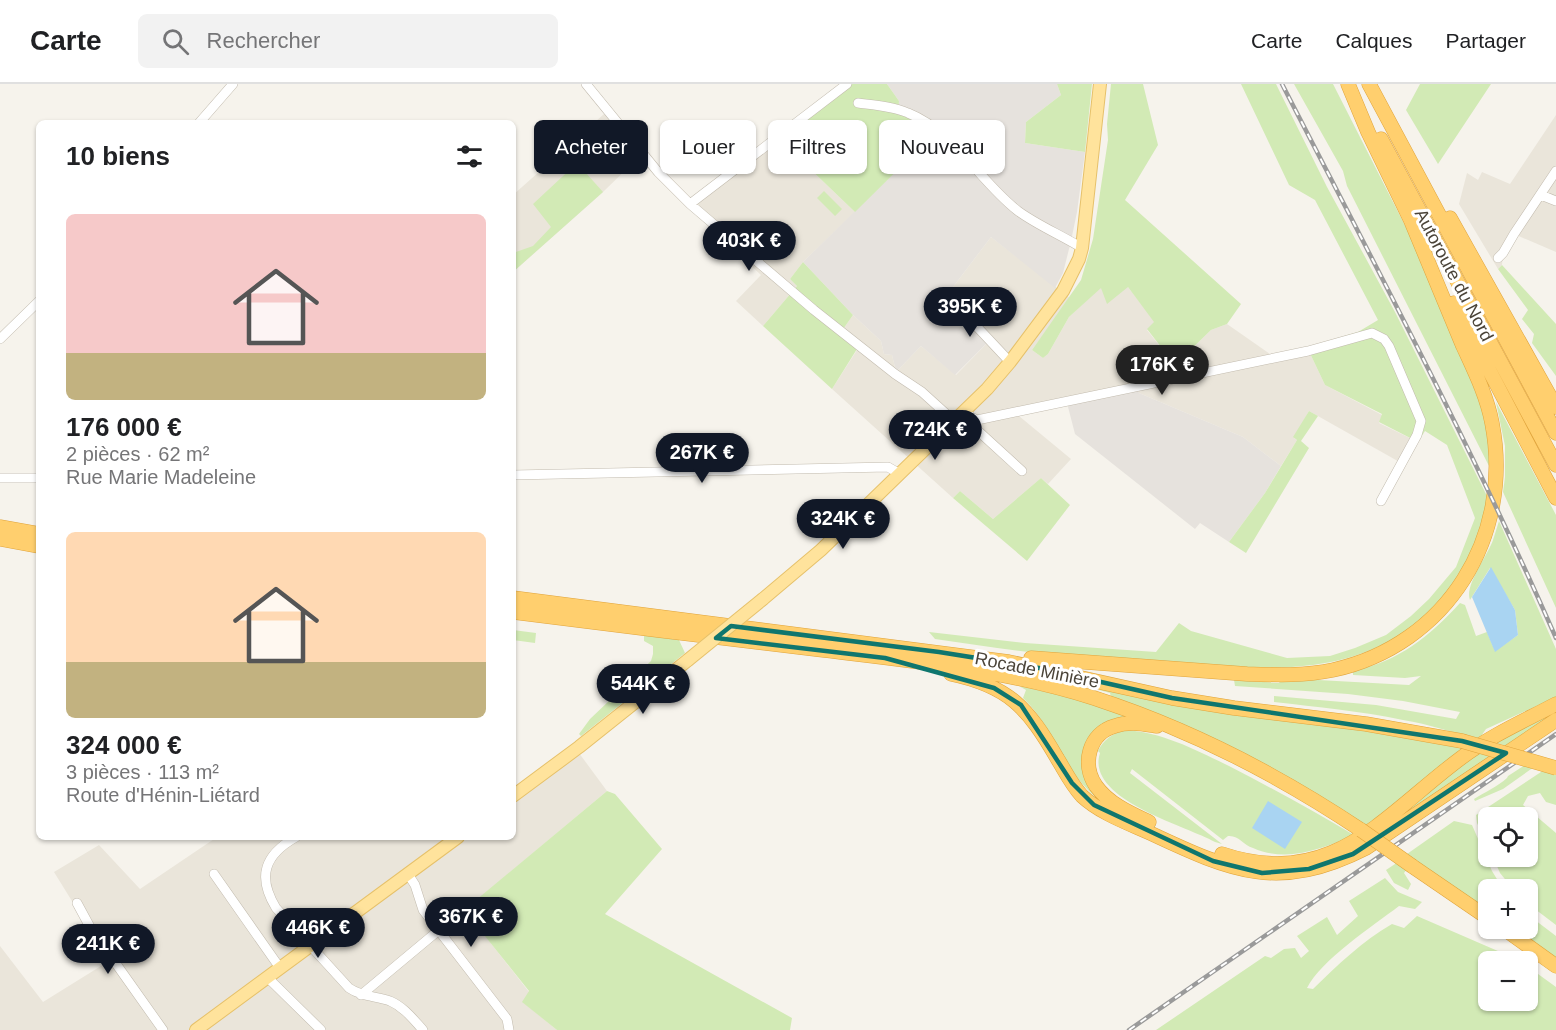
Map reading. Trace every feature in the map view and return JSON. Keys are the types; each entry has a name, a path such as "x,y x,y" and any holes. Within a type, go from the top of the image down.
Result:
{"highway":[{"path":"939,652 976,651 1105,665 1282,675 1332,670 1353,665 1393,648 1427,623 1454,595 1466,578 1483,543 1491,513 1497,462 1491,419 1484,397 1408,216 1350,84"},
{"name":"Autoroute du Nord","path":"1350,84 1556,465"},
{"name":"Autoroute du Nord","path":"1369,84 1556,433"},
{"path":"1376,84 1523,345 1556,387"},
{"path":"1408,216 1556,498"},
{"path":"1523,345 1525,354 1556,407"},
{"path":"0,522 10,524 24,532"},
{"path":"0,527 36,534"},
{"path":"0,539 36,545"},
{"path":"0,549 36,553"},
{"name":"Rocade Minière","path":"516,598 939,652 1039,668 1195,702 1344,720 1462,741 1556,768"},
{"name":"Rocade Minière","path":"516,612 986,672 1031,681 1093,698 1182,731 1265,771 1361,830 1478,911"},
{"path":"885,658 901,665 958,675 994,688 1020,705 1036,723 1072,783 1094,805 1213,861 1241,870 1262,873 1291,873 1309,869 1338,861 1366,848 1556,720"},
{"path":"1182,731 1136,723 1109,728 1096,738 1090,750 1088,765 1094,783 1107,799 1120,808 1210,850 1251,861 1289,863 1322,856 1355,843 1490,738 1556,704"},
{"path":"1518,939 1556,966"}],"main road":[{"path":"516,794 579,747 763,599 820,550 954,421 969,415 1063,291 1073,272 1082,248 1100,84"},
{"path":"196,1030 454,840"}],"street":[{"path":"202,120 233,84"},
{"path":"586,84 658,172 690,204 814,310 895,374 922,392 954,421"},
{"path":"690,204 847,84"},
{"path":"858,103 890,107 924,122 955,146 1019,211 1082,248"},
{"path":"1498,258 1556,171"},
{"path":"1541,195 1556,201"},
{"path":"950,298 1010,362"},
{"path":"0,339 36,304"},
{"path":"969,415 977,420 1308,351 1368,333 1377,334 1389,346 1421,421 1417,435 1381,501"},
{"path":"969,415 976,429 1022,471"},
{"path":"516,475 888,467 900,474"},
{"path":"0,478 36,478"},
{"path":"291,840 275,852 268,863 265,874 268,895 276,908 349,988 361,995 397,1005 423,1030"},
{"path":"214,874 280,968"},
{"path":"408,874 415,885 423,910 507,1019 510,1030"},
{"path":"77,903 90,927 163,1030"},
{"path":"361,995 439,930"},
{"path":"267,977 321,1030"}],"highlighted area":[{"path":"731,626 939,652 1039,668 1172,698 1462,741 1506,753 1353,854 1309,869 1262,873 1213,861 1094,805 1072,783 1021,705 994,688 885,658 716,638"}],"shaded area":[{"path":"887,84 1057,84 1061,95 1026,122 1025,143 1085,152 1071,241 1063,273 1055,288 991,237 950,291 993,337 955,375 921,346 898,370 892,355 884,354 881,341 803,262 893,174 1005,174 1005,120 913,120 898,114 899,101"},
{"path":"604,114 609,120 597,120"},
{"path":"1556,115 1556,252 1514,234 1503,253 1502,265 1498,269 1459,204 1467,173 1478,180 1482,172 1510,184"},
{"path":"768,148 768,174 815,174 855,212 803,262 790,279 797,286 763,326 736,301 761,275 685,203 729,174 756,174 756,156"},
{"path":"537,174 622,174 603,192 516,269 516,192"},
{"path":"991,237 1070,298 1032,350 1043,358 1048,354 1069,317 1101,287 1128,287 1155,322 1147,330 1175,365 1211,330 1227,324 1270,354 1307,347 1325,385 1382,415 1379,423 1418,442 1403,464 1309,411 1294,438 1297,440 1281,466 1243,437 1139,393 1138,388 1019,416 1071,459 1048,484 1041,478 993,519 960,491 953,498 832,389 857,350 839,335 853,315 881,341 884,354 892,355 898,370 921,346 956,375 993,337 950,291"},
{"path":"1137,388 1139,393 1243,437 1281,466 1265,493 1229,542 1200,523 1195,529 1075,434 1067,403"},
{"path":"579,753 607,791 465,910 529,992 523,1002 557,1030 0,1030 0,946 43,1002 109,961 54,872 99,845 140,889 213,840 516,840 516,798"}],"green space":[{"path":"843,84 887,84 899,101 898,114 913,120 879,120 879,174 893,174 855,212 815,174 867,174 867,120 802,120"},
{"path":"1057,84 1092,84 1085,152 1025,143 1026,122 1061,95"},
{"path":"1111,84 1143,84 1158,145 1125,200 1241,304 1227,324 1211,330 1175,365 1147,329 1154,322 1128,287 1107,304 1101,288 1069,317 1048,354 1043,358 1032,350 1081,280 1093,239 1108,140 1107,124"},
{"path":"1241,84 1276,84 1327,187 1395,312 1487,496 1479,534 1462,570 1447,591 1417,622 1383,644 1347,658 1309,665 1270,668 1229,667 1029,652 935,639 929,632 1025,643 1156,652 1179,623 1191,631 1287,658 1330,656 1386,635 1429,599 1456,567 1475,518 1447,445 1425,431 1418,442 1379,422 1382,414 1325,385 1307,347 1358,332 1378,320 1315,200 1289,185"},
{"path":"1294,84 1333,84 1422,259 1444,312 1483,411 1489,438 1489,466 1347,186 1343,171"},
{"path":"1420,84 1491,84 1438,164 1406,110"},
{"path":"565,174 587,174 603,192 516,269 516,252 533,246 551,227 533,204"},
{"path":"824,191 842,209 835,216 817,198"},
{"path":"803,262 853,315 839,335 857,349 832,389 763,326 797,286 790,279"},
{"path":"1502,265 1556,324 1556,376 1532,343 1534,334 1522,319 1528,310 1498,269"},
{"path":"1496,402 1556,515 1556,608 1503,492 1505,446"},
{"path":"1309,411 1318,416 1301,441 1309,448 1246,553 1229,542 1265,493 1297,440 1293,437"},
{"path":"1041,478 1070,505 1027,561 953,498 960,491 993,519"},
{"path":"1499,521 1556,649 1556,697 1486,729 1479,739 1387,717 1274,702 1274,696 1376,705 1456,719 1460,712 1403,701 1348,694 1235,686 1234,680 1279,683 1282,678 1409,685 1421,676 1405,678 1353,675 1353,671 1385,661 1412,646 1437,627 1460,603 1465,605 1476,636 1487,632 1495,651 1518,635 1515,610 1490,568 1470,600 1469,594 1473,579 1493,540"},
{"path":"516,630 536,633 535,643 516,640"},
{"path":"644,635 679,640 685,653 581,736 579,734 590,719 651,661 653,646 644,641"},
{"path":"1019,686 1074,698 1130,716 1089,743 1104,803 1091,793 1070,767 1044,724 1023,698 1026,690"},
{"path":"1100,687 1365,728 1466,749 1455,758 1446,761 1367,826 1309,789 1246,754 1201,733 1111,697 1110,693 1099,690"},
{"path":"1556,707 1556,713 1507,746 1492,742"},
{"path":"1125,730 1152,734 1204,754 1277,791 1354,835 1317,849 1291,854 1266,852 1250,847 1232,836 1223,840 1132,769 1130,773 1222,844 1161,818 1122,797 1107,784 1099,769 1100,753 1098,751 1100,747 1116,733"},
{"path":"1476,751 1494,756 1379,834"},
{"path":"1525,765 1534,767 1503,789 1475,801 1474,799"},
{"path":"1544,770 1556,774 1556,805 1546,802 1540,793 1528,796 1523,805 1525,807 1488,807"},
{"path":"607,791 615,794 662,849 605,914 792,1018 790,1030 557,1030 522,1002 529,991 464,910"},
{"path":"1538,818 1556,833 1556,925 1538,911 1538,879 1505,879 1497,867 1538,867"},
{"path":"1454,821 1472,825 1478,839 1478,867 1490,867 1497,879 1478,879 1478,905 1407,854"},
{"path":"1398,862 1407,869 1404,873 1411,884 1408,890 1394,883 1386,870"},
{"path":"1385,878 1398,892 1422,902 1415,909 1399,906 1362,933 1324,966 1307,988 1313,989 1351,954 1381,931 1392,924 1404,928 1417,916 1498,951 1478,951 1478,1011 1538,1011 1538,974 1556,987 1556,1030 1156,1030 1265,956 1271,958 1284,949 1295,948 1301,958 1309,951 1297,936 1327,917 1337,935 1358,916 1349,901"},
{"path":"1538,922 1556,936 1556,959 1527,939 1538,939"}],"water":[{"path":"1491,567 1515,610 1518,635 1495,652 1472,597"},
{"path":"1268,801 1302,822 1285,849 1252,828"}],"railway":[{"path":"1282,84 1458,428 1556,638"},
{"path":"1129,1030 1556,734"}]}
